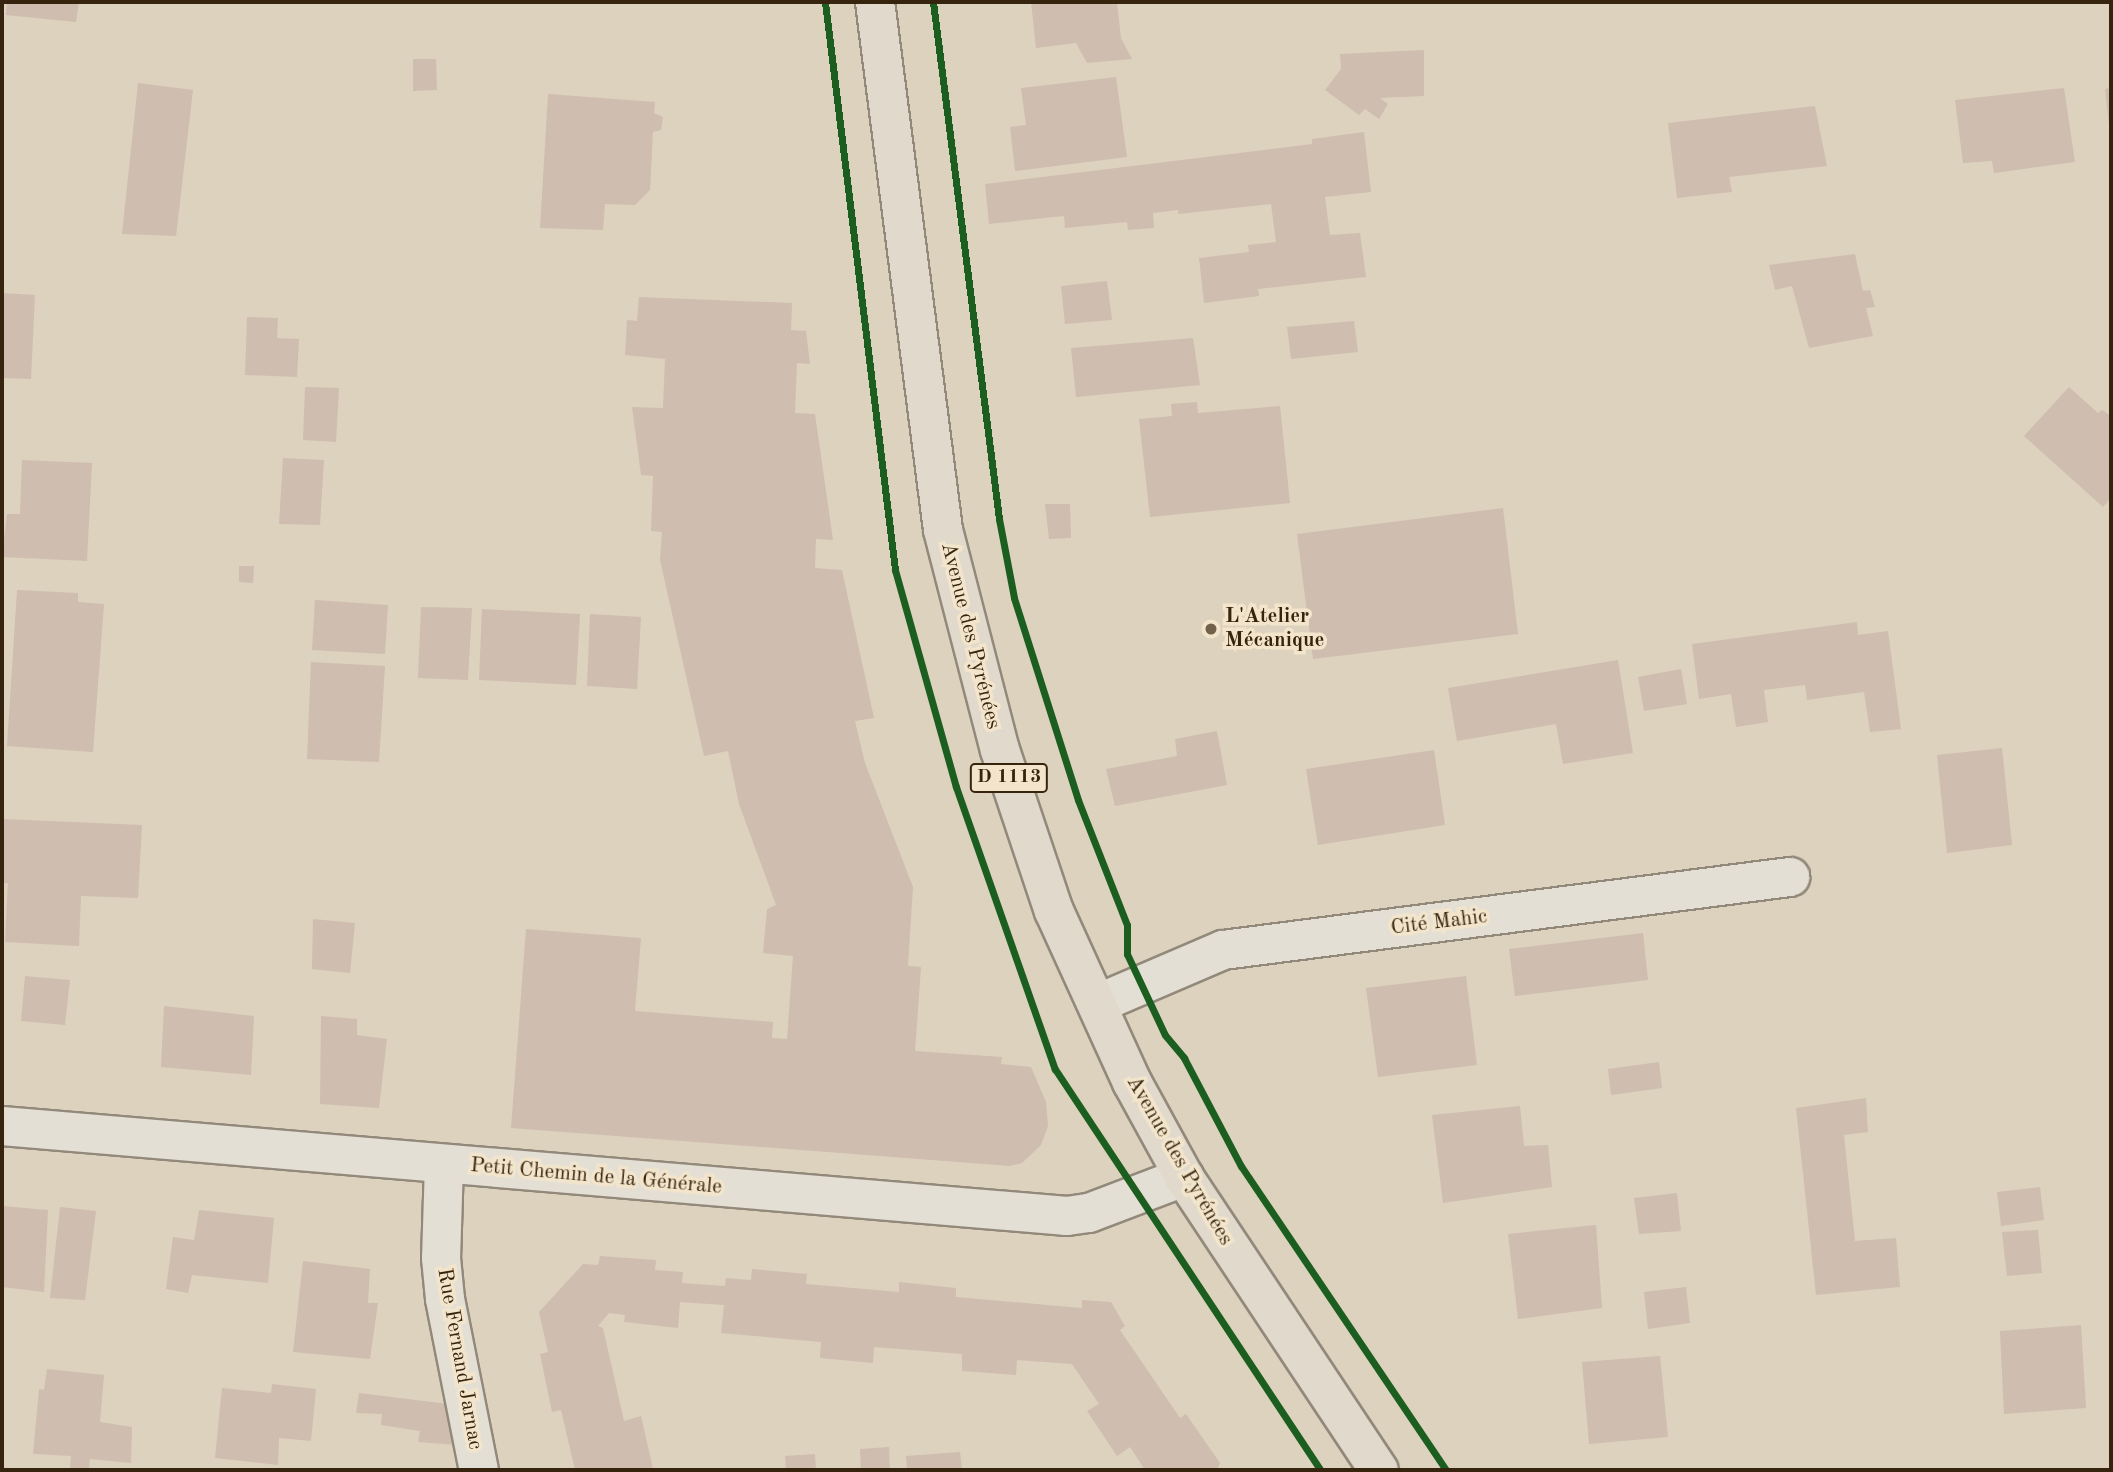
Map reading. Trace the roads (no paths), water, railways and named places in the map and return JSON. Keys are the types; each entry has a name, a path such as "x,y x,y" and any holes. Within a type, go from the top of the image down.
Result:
{"main road":[{"name":"Avenue des Pyrénées","path":"875,2 943,530 1000,750 1054,911 1132,1082 1184,1177 1252,1287 1379,1470"}],"street":[{"name":"Cité Mahic","path":"1097,1004 1223,950 1790,877"},
{"name":"Petit Chemin de la Générale","path":"2,1126 1067,1216 1089,1213 1184,1177"},
{"name":"Rue Fernand Jarnac","path":"444,1164 440,1258 445,1299 479,1470"}],"place":[{"name":"L'Atelier Mécanique","path":"1211,629"}]}
